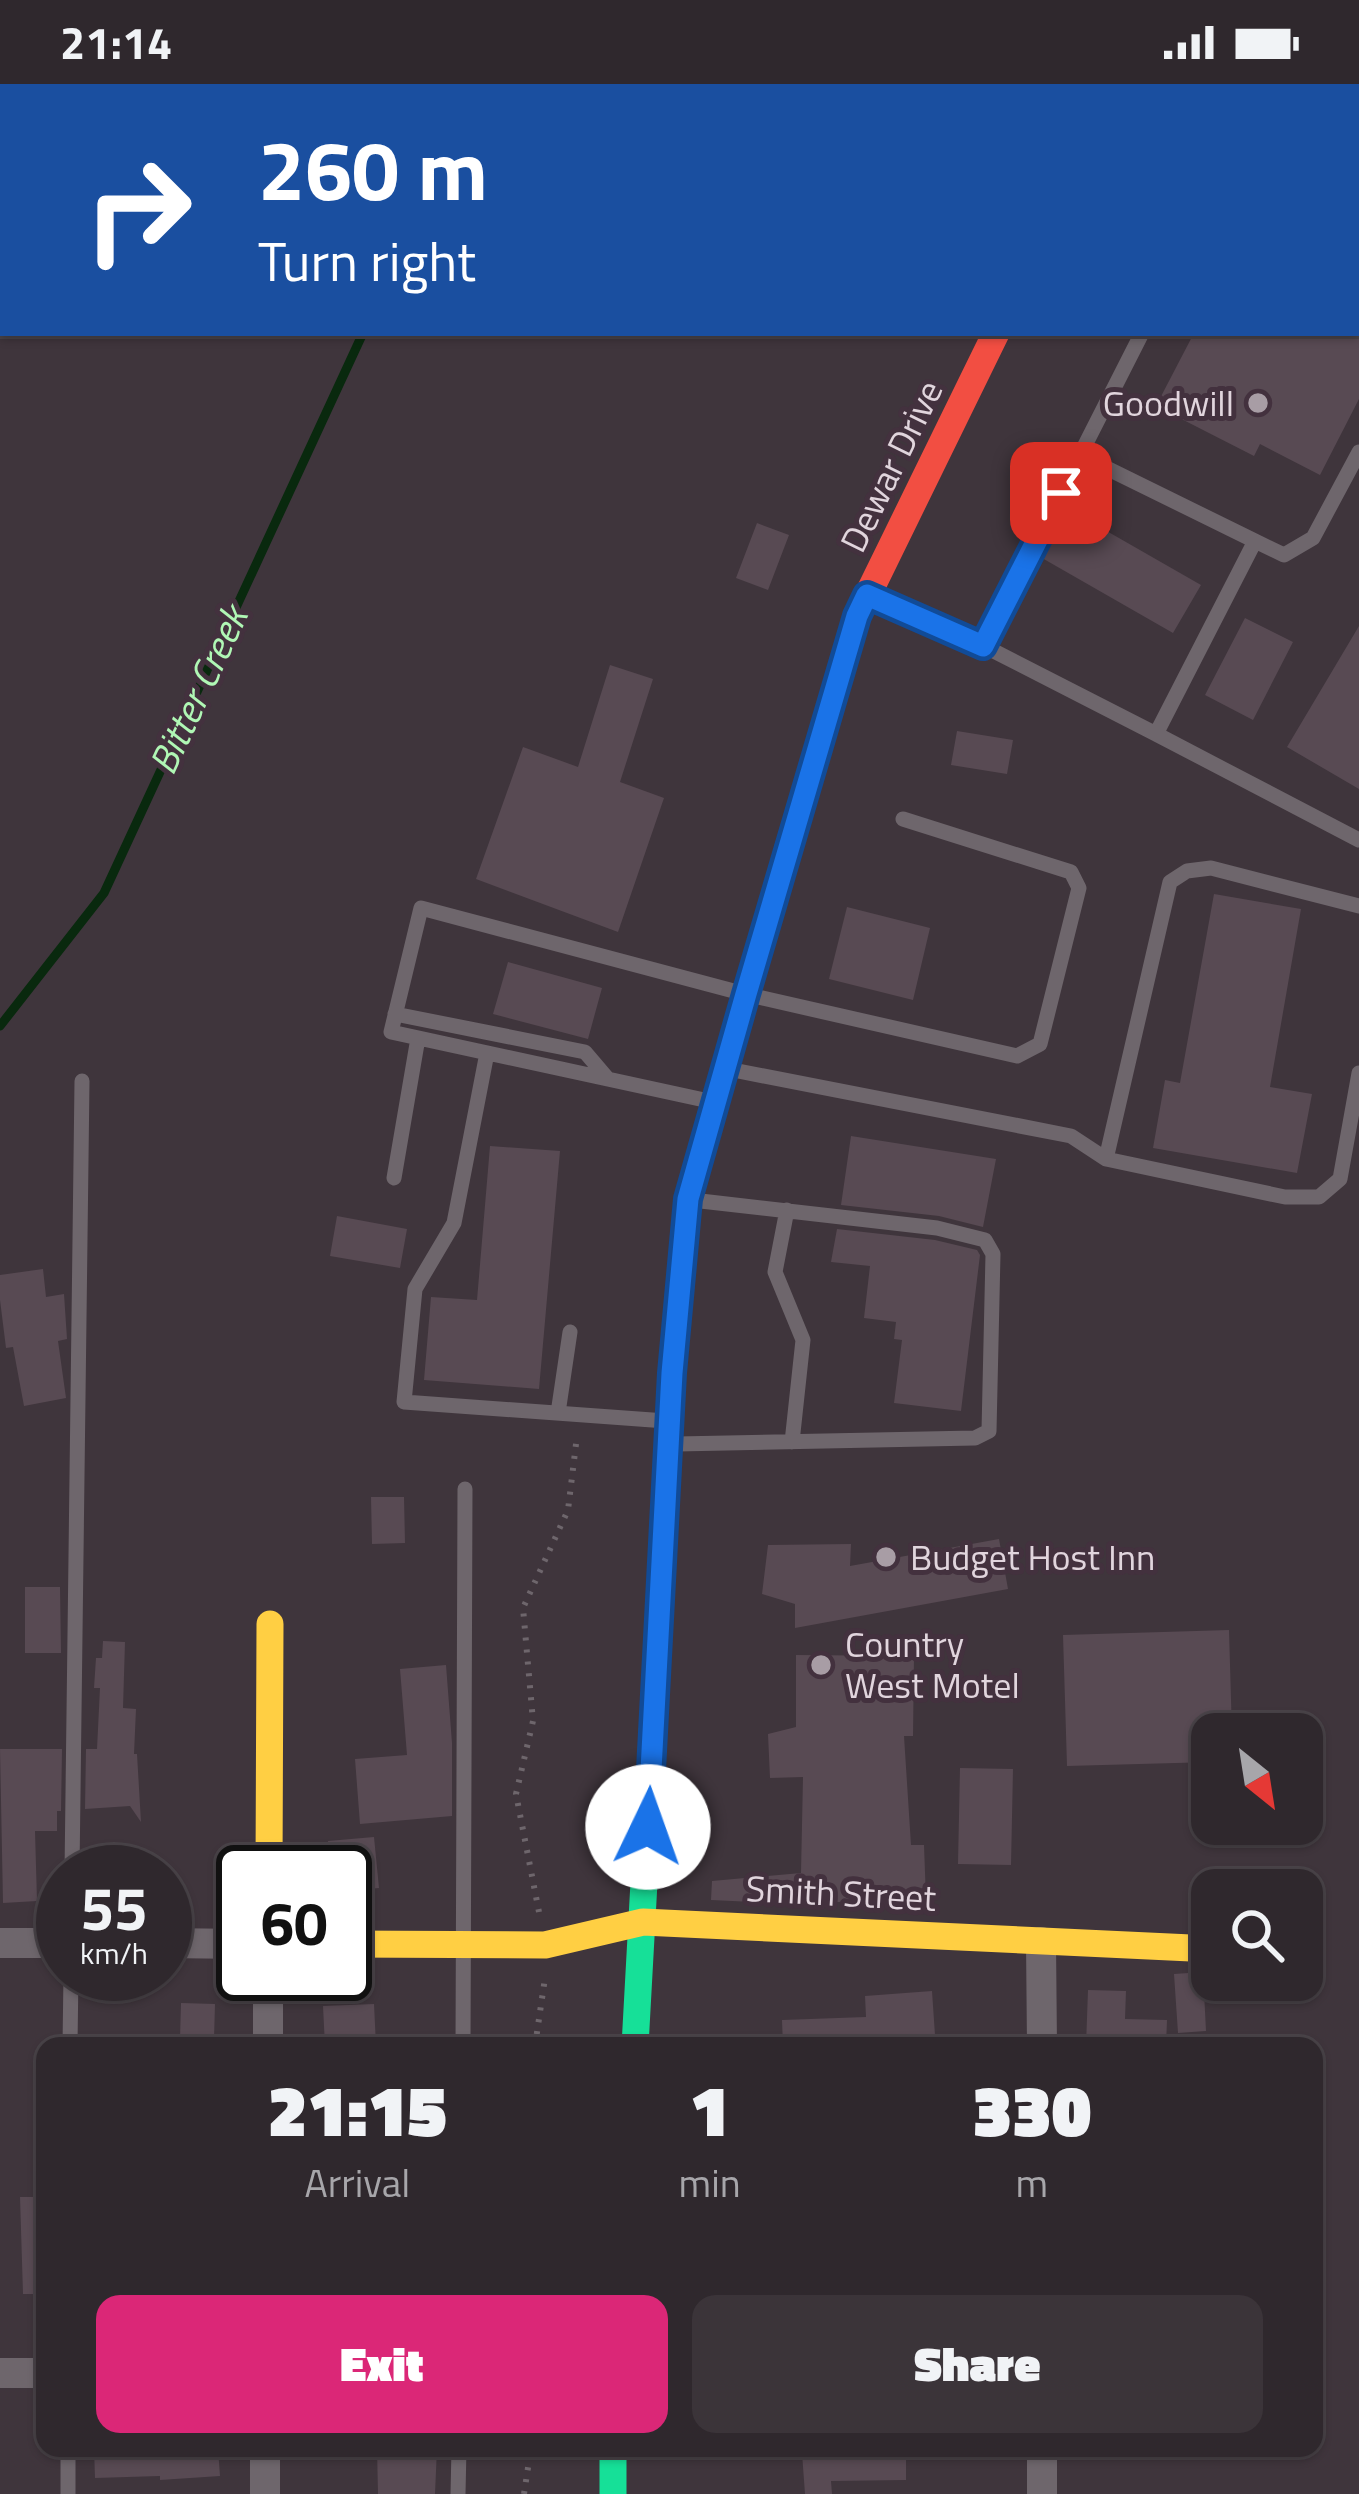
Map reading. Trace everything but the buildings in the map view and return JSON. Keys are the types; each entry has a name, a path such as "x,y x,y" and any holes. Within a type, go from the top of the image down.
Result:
{"main road":[{"name":"Dewar Drive","path":"636,2037 668,1433 688,1199 857,616 995,336"},
{"path":"269,1845 270,1624"},
{"name":"Smith Street","path":"372,1944 545,1945 643,1922 1191,1948"},
{"path":"613,2457 613,2494"}],"street":[{"path":"0,1942 36,1943"},
{"path":"1041,1942 1042,2037"},
{"path":"268,2001 268,2037"},
{"path":"0,2373 36,2373"},
{"path":"265,2494 266,2457"},
{"path":"1042,2457 1042,2494"}],"lane":[{"path":"983,646 1140,336"},
{"path":"1080,455 1285,555 1313,538 1359,452"},
{"path":"1156,734 1255,541"},
{"path":"867,595 983,646 1359,840"},
{"path":"716,1102 391,1033 421,908 746,994 1017,1056 1040,1044 1079,887 1071,872 904,819"},
{"path":"1106,1159 1170,882 1187,871 1211,868 1359,906"},
{"path":"395,1014 585,1052 608,1079"},
{"path":"394,1178 418,1038"},
{"path":"488,1053 454,1222 415,1289 404,1402 558,1413 668,1433 792,1442 975,1438 989,1431 993,1254 985,1240 937,1228 688,1199"},
{"path":"725,1069 1071,1136 1106,1159 1285,1197 1319,1197 1340,1179 1359,1073"},
{"path":"72,1845 82,1081"},
{"path":"787,1210 775,1272 803,1340 792,1442"},
{"path":"558,1413 570,1332"},
{"path":"463,2037 465,1489"},
{"path":"70,2037 71,2001"},
{"path":"68,2457 68,2494"},
{"path":"458,2494 459,2457"}],"path":[{"path":"537,2037 545,1988 545,1945 516,1794 533,1721 523,1608 568,1510 578,1426"},
{"path":"524,2494 530,2457"}],"waterway":[{"name":"Bitter Creek","path":"0,1026 104,893 362,336"}],"traffic: fast":[{"path":"635,2037 672,1373 688,1199 788,848"},
{"path":"613,2457 613,2494"}],"traffic: slow":[{"path":"269,1845 270,1624"},
{"path":"372,1944 545,1945 643,1922 1191,1948"}],"traffic: jam":[{"path":"788,848 857,617 995,336"}],"place":[{"name":"Goodwill","path":"1258,403"},
{"name":"Budget Host Inn","path":"886,1557"},
{"name":"Country West Motel","path":"821,1665"}],"route":[{"path":"648,1827 672,1373 688,1199 857,616 867,595 983,646 1061,493"}]}
